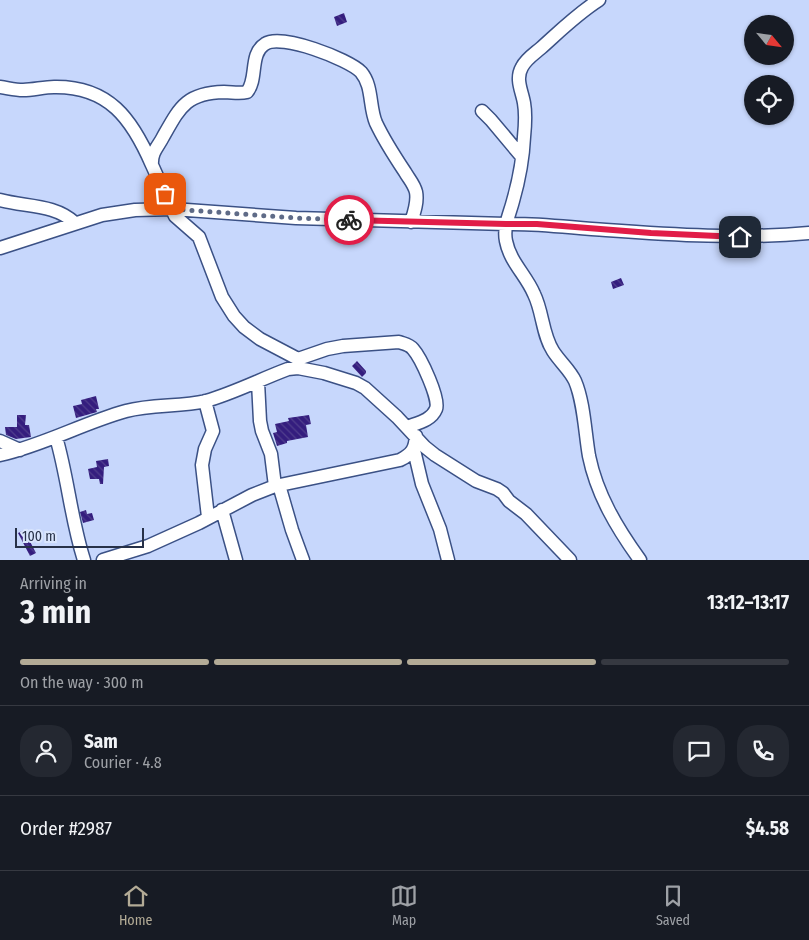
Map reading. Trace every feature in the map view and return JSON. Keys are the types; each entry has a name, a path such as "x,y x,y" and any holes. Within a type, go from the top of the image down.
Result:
{"street":[{"path":"599,0 573,18 522,66 519,75 520,90 524,103 525,136 513,201 506,224 505,239 510,254 535,295 545,335 552,350 571,372 576,382 590,459 602,498 621,534 640,560"},
{"path":"152,165 151,158 154,150 183,104 211,92 247,92 252,87 258,52 264,44 270,41 298,44 318,49 350,65 360,72 366,80 375,120 382,135 412,182 416,194 416,204 411,222"},
{"path":"0,87 22,90 69,88 85,90 98,95 122,114 134,127 175,216 199,237 222,296 234,316 244,327 298,363 356,383 370,392 425,447 476,481 497,488 503,493 509,502 526,514 550,542 570,560"},
{"path":"482,111 492,120 522,157"},
{"path":"0,200 61,212 75,222"},
{"path":"0,248 75,222 102,215 135,210 173,209 296,218 537,224 594,230 721,237 777,236 809,233"},
{"path":"0,455 20,450 127,411 151,406 170,406 205,401 282,372 327,349 399,342 413,349 435,394 437,404 435,411 430,417 407,427"},
{"path":"258,382 262,431 271,454 277,485 304,560"},
{"path":"205,401 213,431 205,449 202,465 208,517"},
{"path":"416,436 414,450 422,484 440,529 448,560"},
{"path":"56,437 67,482 75,530 84,560"},
{"path":"0,441 20,450"},
{"path":"103,560 148,546 277,485 388,463 408,456 414,450"},
{"path":"222,510 236,560"}],"building":[{"path":"344,13 347,22 337,26 334,17"},
{"path":"621,278 624,285 613,289 611,282"},
{"path":"357,361 366,371 362,377 352,366"},
{"path":"96,396 99,409 96,409 97,412 76,418 73,406 82,404 81,400"},
{"path":"17,415 26,415 25,425 29,425 31,437 16,439 6,435 5,427 17,427"},
{"path":"309,415 311,424 306,425 308,437 287,441 287,443 277,446 273,433 277,432 275,424 289,421 288,418"},
{"path":"108,459 109,466 104,467 103,484 100,484 99,479 90,479 88,469 97,467 96,461"},
{"path":"86,510 87,514 92,513 94,520 83,523 80,512"},
{"path":"24,530 36,553 30,556 18,533"}],"way so far":[{"path":"165,194 173,209 349,220"}],"route":[{"path":"349,220 537,224 585,229 740,237"}]}
